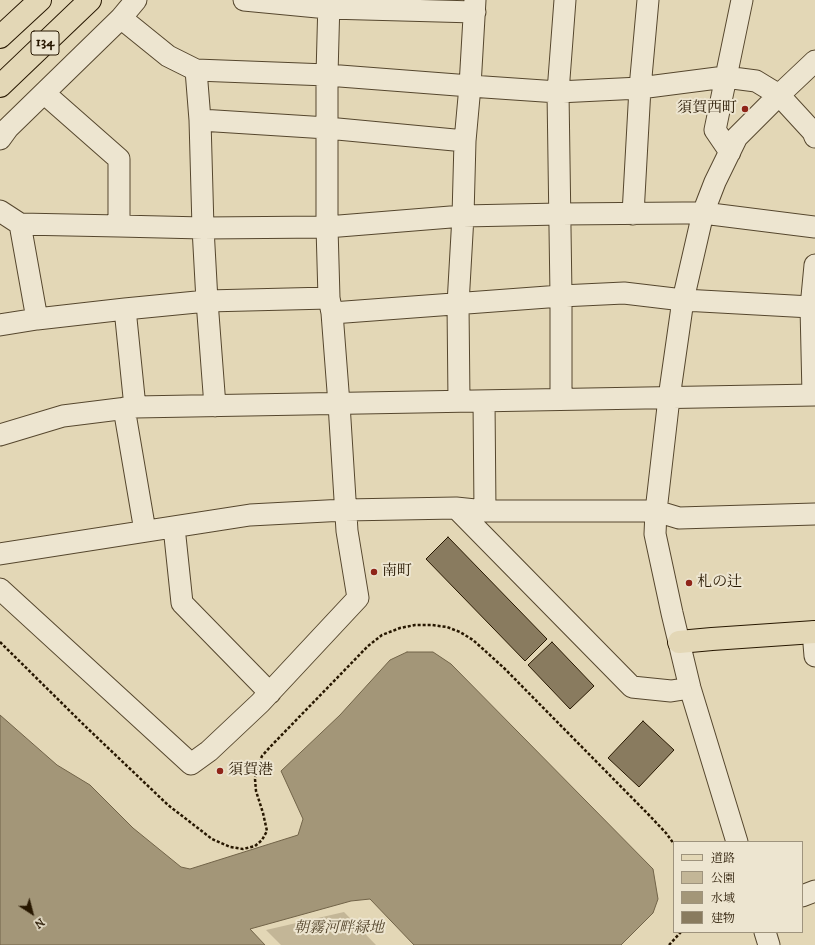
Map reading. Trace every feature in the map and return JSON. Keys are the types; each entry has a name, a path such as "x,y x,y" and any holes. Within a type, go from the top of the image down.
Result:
{"main road":[{"name":"134","path":"0,37 40,0"},
{"name":"134","path":"0,86 90,0"},
{"path":"679,642 814,632"}],"street":[{"path":"0,139 8,128 122,18 136,0"},
{"path":"244,0 329,4 475,6 465,141 463,216 458,304 460,401"},
{"path":"560,399 561,296 558,92 565,0"},
{"path":"633,214 640,88 648,0"},
{"path":"730,152 715,130 742,0"},
{"path":"0,589 191,764 209,751 260,703 358,598 345,510 327,227 326,128 329,4"},
{"path":"122,18 168,56 196,70 327,75 558,92 640,88 725,77 756,81 780,94 813,132 815,137"},
{"path":"737,841 690,688 656,534 656,511 669,398 683,300 702,214 715,182 737,138 815,61"},
{"path":"196,70 200,120 207,301 215,406"},
{"path":"44,93 119,159 120,226"},
{"path":"200,120 326,128 465,141"},
{"path":"0,211 20,224 203,228 327,227 463,216 560,214 702,214 815,227"},
{"path":"20,224 37,319"},
{"path":"1,431 63,416 130,408 814,395 810,307 815,265"},
{"path":"0,325 37,319 207,301 331,306 458,304 624,293 683,300 810,307"},
{"path":"125,309 130,408 145,531"},
{"path":"484,401 485,511"},
{"path":"0,554 250,515 345,510 456,508 485,511 617,510 656,511 679,518 815,514"},
{"path":"456,508 632,687 671,691 690,688"},
{"path":"174,527 182,603 270,693"},
{"path":"814,632 815,656"},
{"path":"803,896 815,892"},
{"path":"765,933 769,945"}],"path":[{"path":"0,642 168,805 212,839 230,847 243,849 255,846 262,840 267,831 256,791 255,779 257,768 262,756 271,746 368,646 382,635 415,624 447,627 460,632 472,640 504,668 648,814 673,843"},
{"path":"669,945 680,933"}],"green space":[{"name":"朝霧河畔緑地","path":"344,912 376,945 281,945 266,930"}],"water":[{"path":"407,652 433,652 451,664 653,869 658,899 653,913 621,945 414,945 370,899 351,901 250,929 265,945 0,945 0,715 57,765 90,785 133,828 181,867 190,869 298,835 303,819 281,771 340,715 390,660"}],"building":[{"path":"448,537 547,639 525,661 426,559"},
{"path":"552,642 594,686 570,709 528,665"},
{"path":"643,721 674,750 639,787 608,758"}],"place":[{"name":"須賀西町","path":"745,109"},
{"name":"南町","path":"374,572"},
{"name":"札の辻","path":"689,583"},
{"name":"須賀港","path":"220,771"}]}
